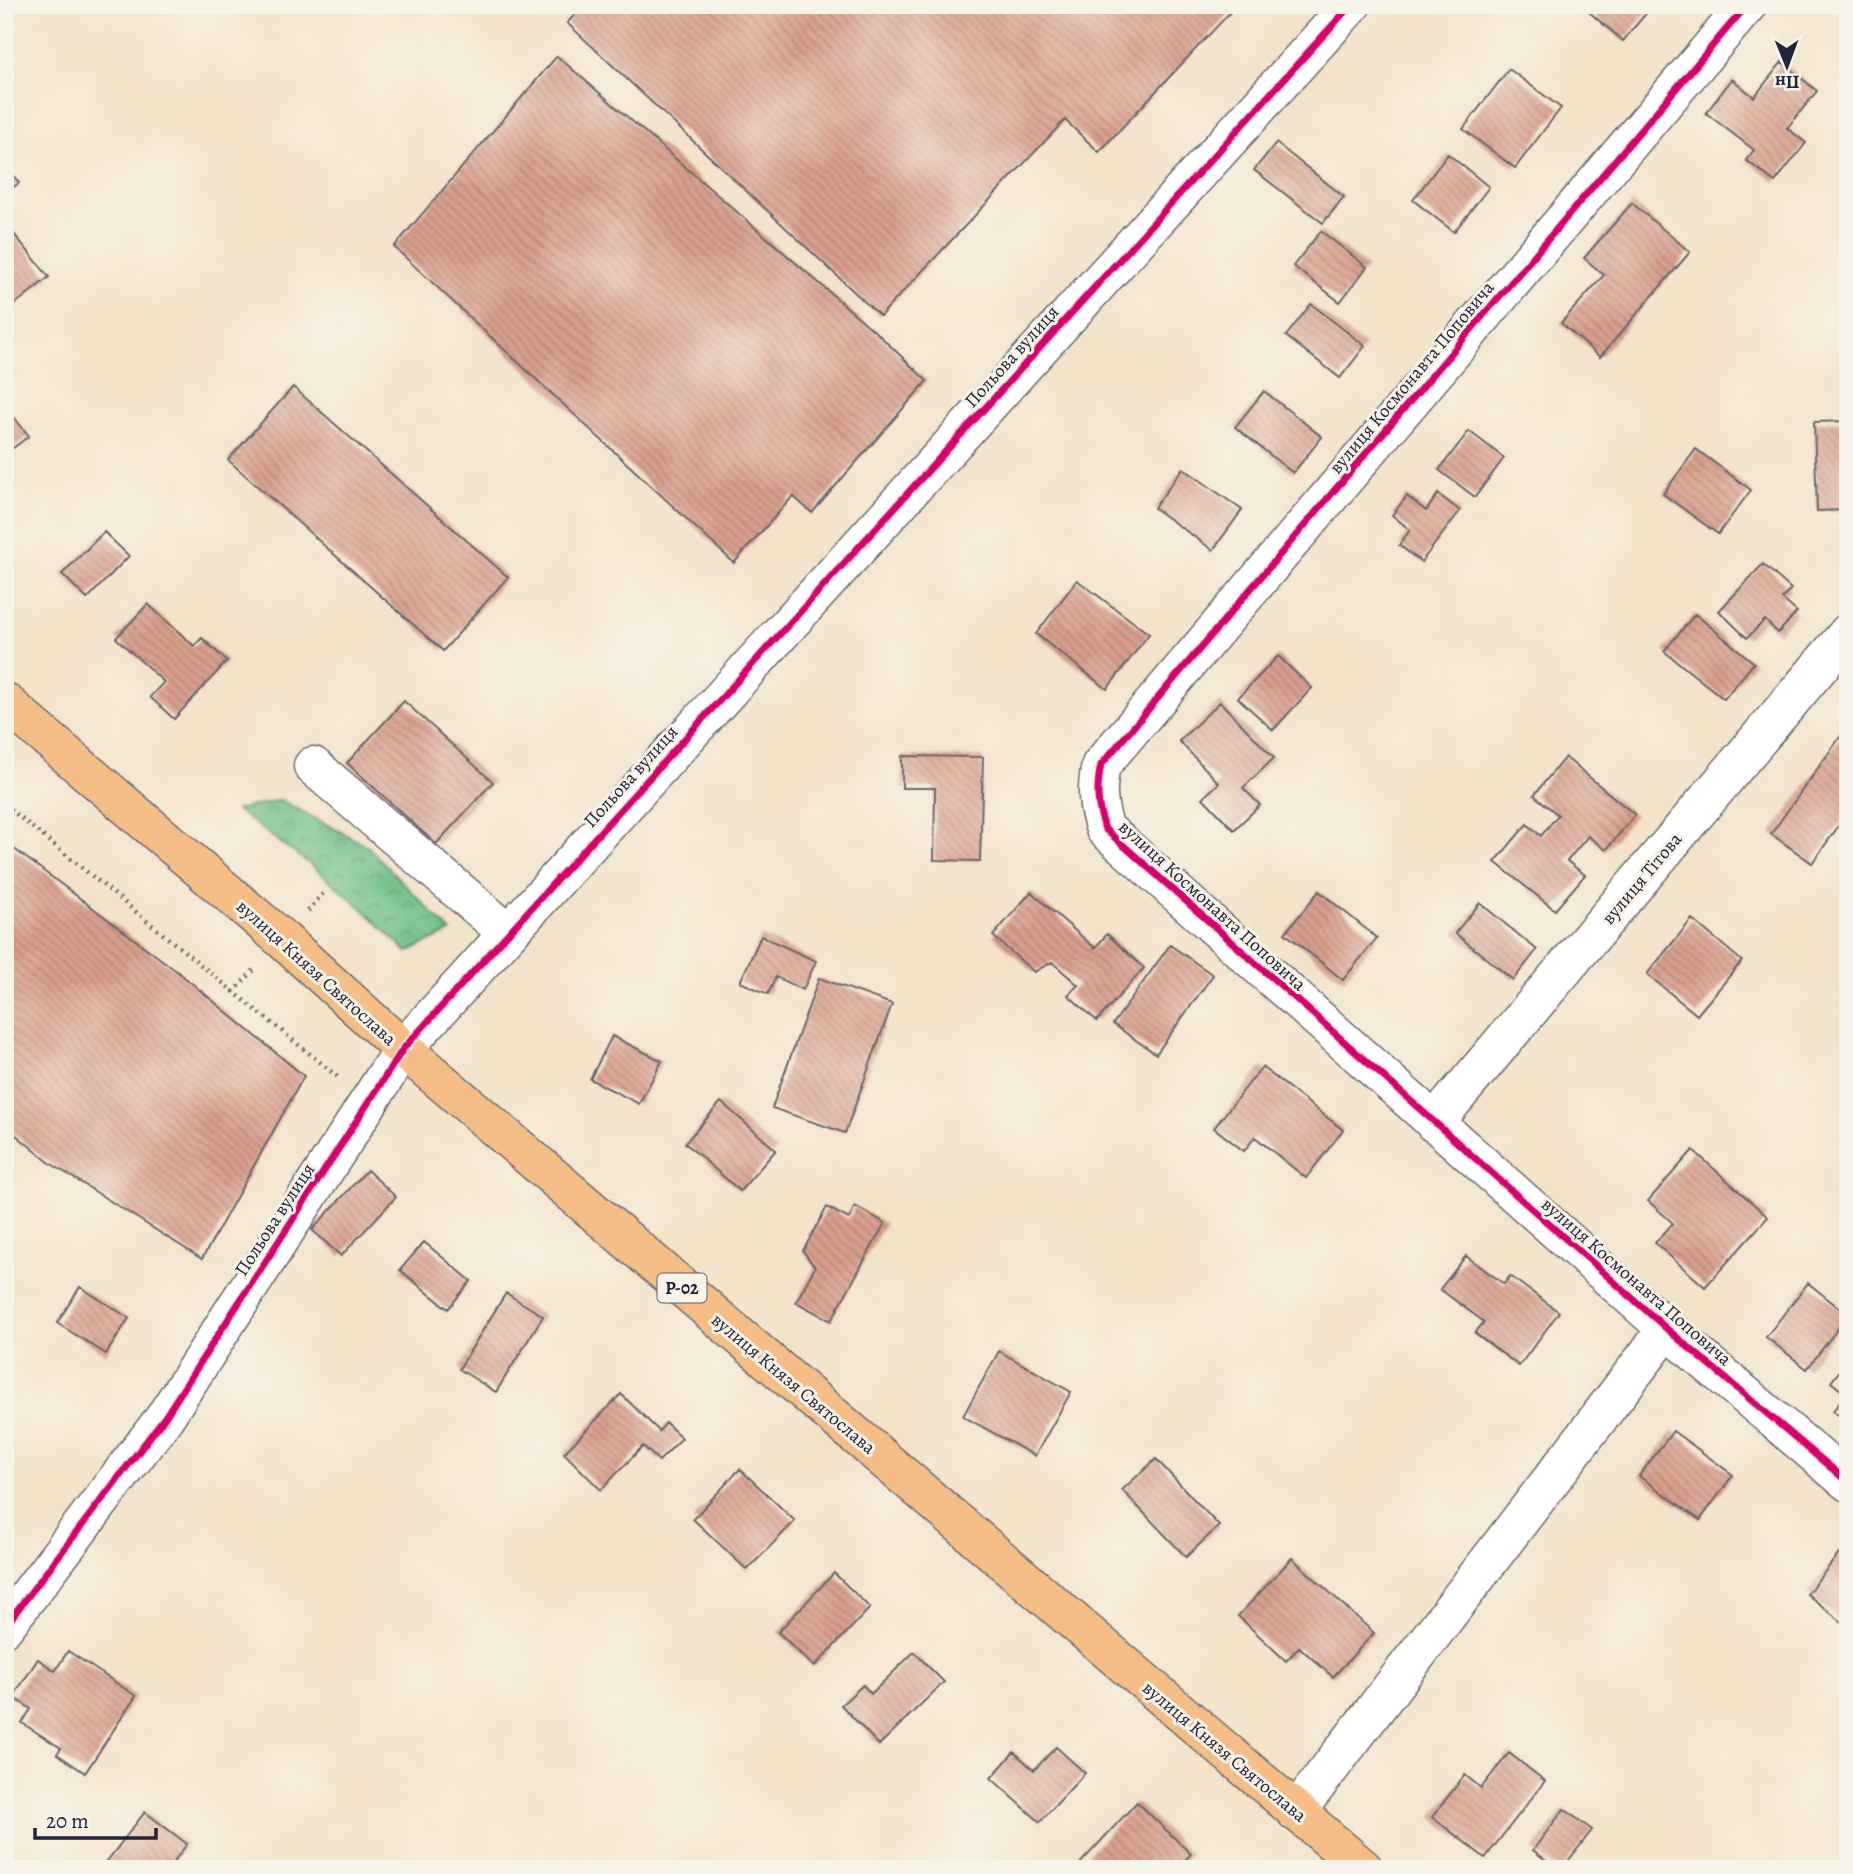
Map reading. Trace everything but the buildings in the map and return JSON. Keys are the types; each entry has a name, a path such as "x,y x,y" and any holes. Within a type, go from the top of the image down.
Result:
{"main road":[{"name":"вулиця Князя Святослава","path":"7,707 283,940 403,1049 1364,1869"}],"street":[{"name":"Польова вулиця","path":"5,1626 165,1417 403,1049 1351,5"},
{"name":"вулиця Космонавта Поповича","path":"1747,5 1101,765 1096,788 1097,808 1105,829 1667,1329 1848,1482"},
{"name":"вулиця Тітова","path":"1434,1123 1848,633"},
{"path":"313,766 508,933"},
{"path":"1296,1812 1667,1329"}],"path":[{"path":"5,805 369,1102"}],"green space":[{"path":"280,800 366,845 451,932 407,952 315,868 236,810"}],"cycle path":[{"path":"5,1626 165,1417 403,1049 1351,5"},
{"path":"1747,5 1101,765 1098,797 1105,829 1667,1329 1848,1482"}]}
